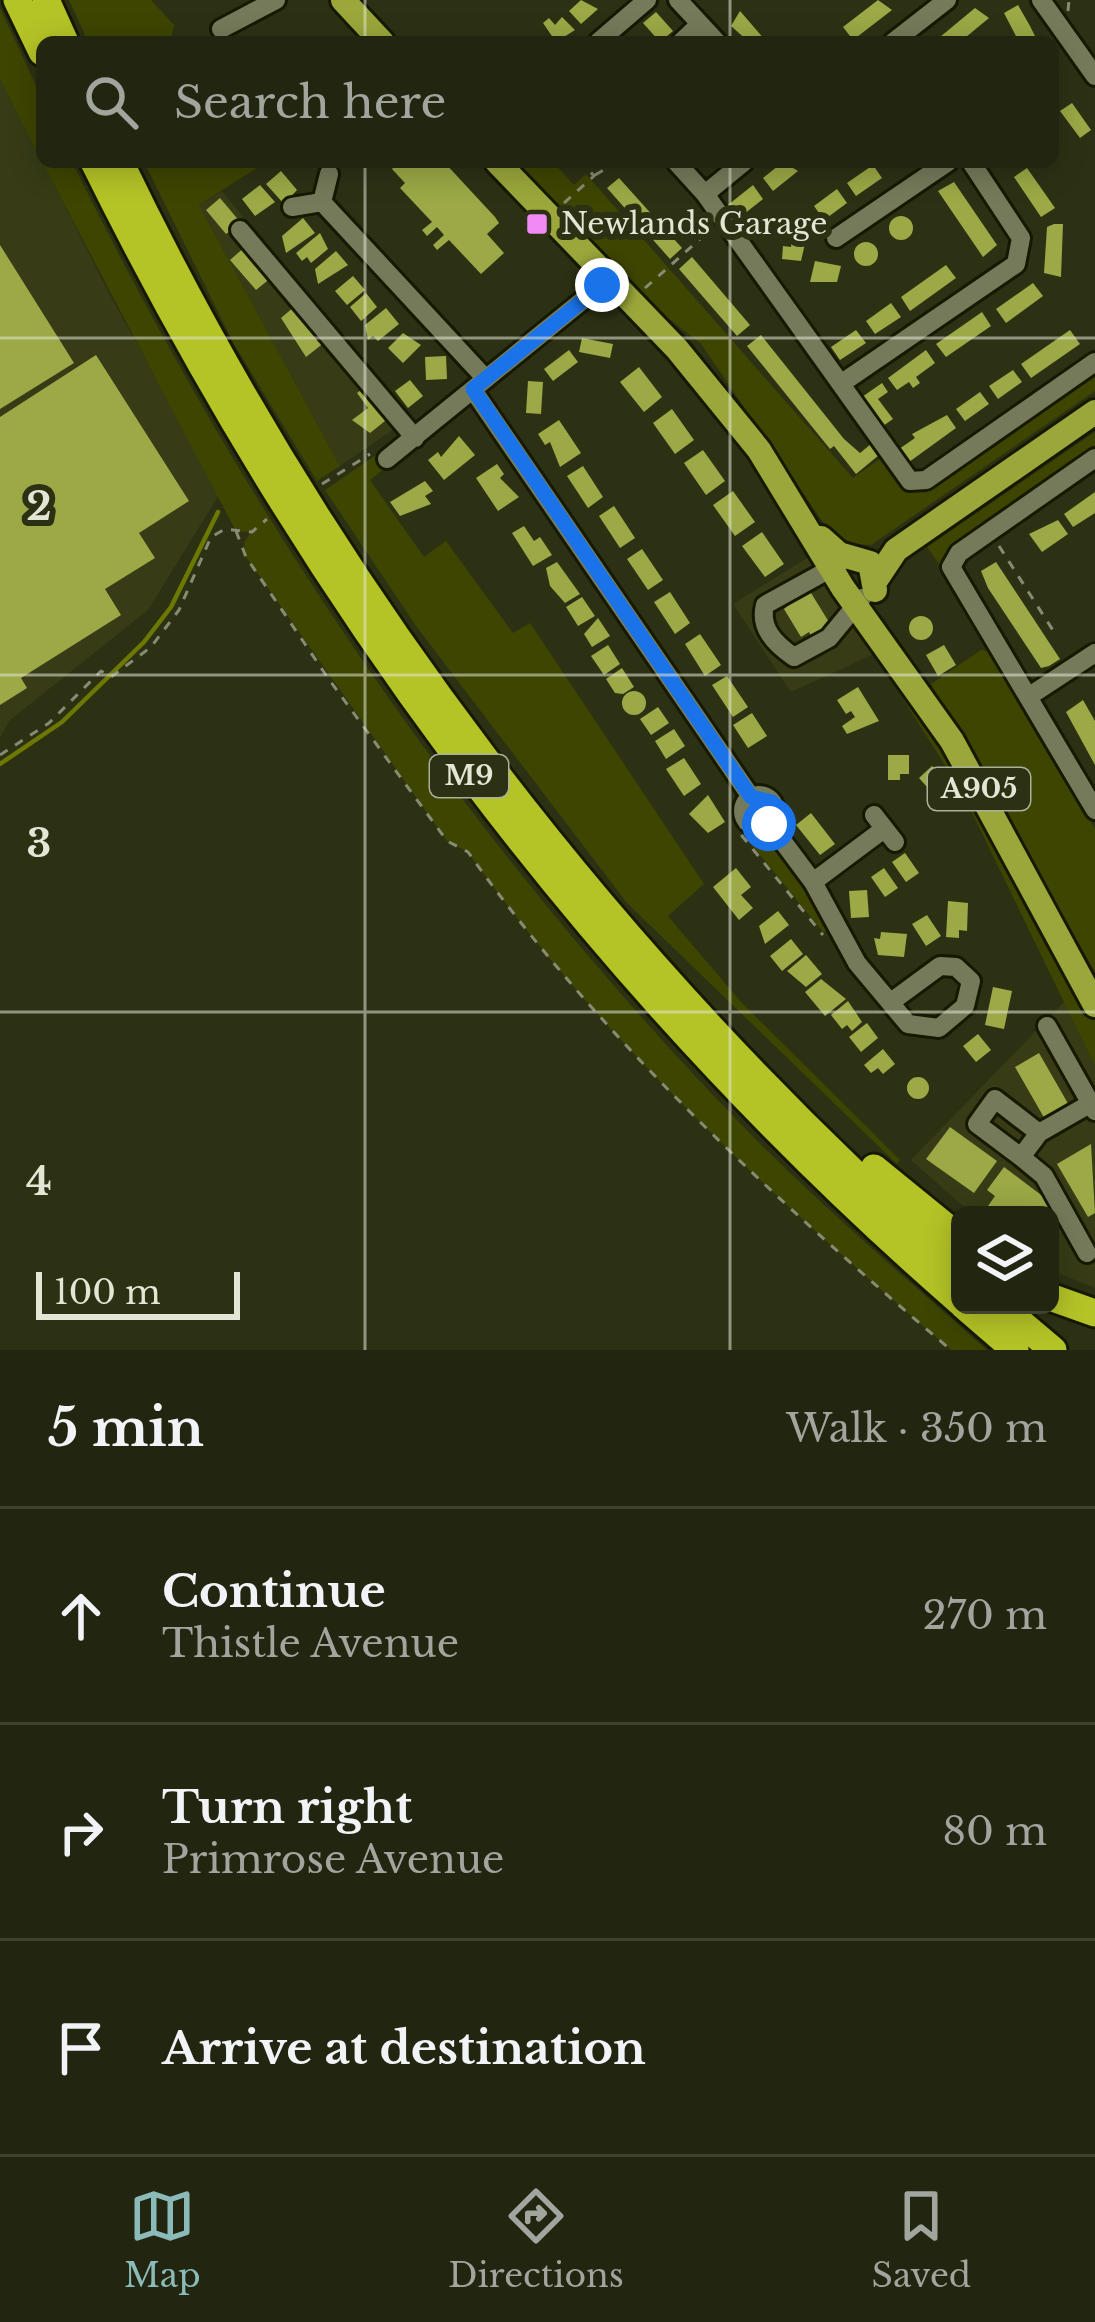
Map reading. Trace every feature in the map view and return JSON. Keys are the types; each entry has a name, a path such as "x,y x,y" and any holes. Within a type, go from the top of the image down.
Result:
{"highway":[{"path":"17,0 36,40"},
{"path":"46,0 62,36"},
{"name":"M9","path":"97,168 174,319 287,514 376,650 483,795 709,1060 869,1221 951,1294"},
{"name":"M9","path":"123,168 231,373 338,547 457,721 624,929 801,1121 951,1262"},
{"path":"624,929 857,1153 951,1231"},
{"path":"1059,1300 1095,1313"},
{"name":"M9","path":"974,1314 1016,1350"},
{"path":"1011,1314 1053,1350"}],"main road":[{"path":"343,0 376,36"},
{"name":"A905","path":"503,168 719,397 807,522 856,578 884,639 952,742 1095,1005"},
{"path":"856,578 1095,412"},
{"name":"A905","path":"1065,944 1095,981"}],"street":[{"path":"221,29 276,0"},
{"path":"605,36 647,0"},
{"path":"677,0 711,36"},
{"path":"901,36 947,0"},
{"path":"1041,0 1095,76"},
{"path":"688,36 700,24"},
{"path":"681,168 723,218 903,474 918,482 1095,362"},
{"path":"705,194 737,168"},
{"path":"836,238 939,168"},
{"path":"842,383 1016,264 1022,238 974,168"},
{"path":"322,202 329,173"},
{"path":"292,207 322,202"},
{"path":"322,202 480,384 751,797 772,802 775,813 769,824 757,827 746,821 743,808 751,797"},
{"path":"240,230 415,438"},
{"path":"387,459 609,279"},
{"path":"1095,458 953,561 952,574 1095,810"},
{"path":"856,578 808,654 794,657 771,637 763,623 765,605 856,578"},
{"path":"1028,697 1095,652"},
{"path":"769,824 813,882 835,931 891,1002"},
{"path":"813,882 884,829"},
{"path":"1022,1156 1039,1132 1094,1106 1047,1026"},
{"path":"1039,1132 995,1099 976,1124 1044,1175 1087,1253"}],"path":[{"path":"587,168 594,176"},
{"path":"549,216 607,168"},
{"path":"633,304 723,218"},
{"path":"321,485 379,449 387,459"},
{"path":"0,755 49,723 106,674 151,647 179,610 211,537 225,529 252,532 268,517"},
{"path":"236,531 246,557 328,678 447,841 468,852 564,976 760,1180 951,1350"},
{"path":"984,536 998,545 1056,635"},
{"path":"746,821 738,831 823,936 835,931"}],"shaded area":[{"path":"69,0 151,0 174,25 171,36 85,36"},
{"path":"0,8 36,85 36,150 0,79"},
{"path":"0,79 36,150 36,168 45,168 220,493 148,610 10,720 0,738"},
{"path":"45,168 75,168 207,414 280,535 440,769 526,881 746,1130 987,1350 951,1350 756,1177 633,1053 468,852 447,841 246,557 244,543 251,532 236,531"},
{"path":"147,168 257,168 199,205 340,466 317,481 234,344"},
{"path":"521,168 558,168 574,185 586,174 853,478 880,459 911,487 1095,370 1095,391 871,545 846,543 827,528 701,344 646,301"},
{"path":"222,191 407,420 340,466 199,205"},
{"path":"1095,432 1095,450 946,574 927,547"},
{"path":"376,455 385,468 370,480 424,557 446,541 513,633 530,623 704,884 668,916 741,1002 900,1160 897,1164 627,903 416,626 325,490"},
{"path":"812,555 874,654 791,692 733,604"},
{"path":"981,650 989,651 1095,829 1095,972 931,684"},
{"path":"898,691 912,698 969,787 1095,1016 1095,1066 962,792"},
{"path":"762,832 800,878 828,930 823,932 743,834"},
{"path":"1066,1000 1095,1066 1095,1288 1059,1274 1059,1206 963,1206 911,1160"}],"building":[{"path":"581,0 598,9 581,24 569,11"},
{"path":"878,0 892,10 858,36 850,36 843,27"},
{"path":"1018,5 1035,36 1016,36 1004,13"},
{"path":"975,8 989,18 967,36 941,36"},
{"path":"740,11 762,36 742,36 731,26"},
{"path":"656,12 673,31 655,36 643,23"},
{"path":"562,17 575,30 552,36 543,23 549,18 555,25"},
{"path":"1072,103 1091,130 1080,138 1060,111"},
{"path":"450,168 499,223 487,234 504,253 481,274 449,240 437,250 433,245 444,235 437,227 427,236 422,230 432,222 400,188 405,183 392,169"},
{"path":"776,168 798,171 773,191 763,178"},
{"path":"869,168 875,168 882,178 856,196 847,183"},
{"path":"1027,168 1055,208 1041,217 1014,177"},
{"path":"281,171 297,190 284,204 266,184"},
{"path":"619,178 682,248 670,259 607,188"},
{"path":"954,182 997,245 983,257 938,191"},
{"path":"260,185 275,202 255,216 242,199"},
{"path":"753,185 763,199 739,218 728,205"},
{"path":"837,189 847,203 824,220 814,206"},
{"path":"220,198 241,223 226,234 206,210"},
{"path":"901,216 910,219 910,237 901,240 892,237 889,228 892,219"},
{"path":"303,218 315,233 286,253 282,236"},
{"path":"794,221 810,222 801,261 782,259 783,246 791,247"},
{"path":"1063,224 1061,277 1044,273 1047,227"},
{"path":"320,233 328,249 311,263 307,257 302,261 296,253"},
{"path":"866,242 878,254 866,266 854,254"},
{"path":"0,245 74,363 0,409"},
{"path":"246,246 272,277 256,290 230,260"},
{"path":"336,251 348,265 318,284 315,269"},
{"path":"692,257 750,325 737,336 679,269"},
{"path":"815,261 841,266 837,282 810,282"},
{"path":"946,265 956,278 910,311 901,297"},
{"path":"353,276 365,290 347,305 335,291"},
{"path":"1033,283 1043,296 1006,323 996,309"},
{"path":"366,293 377,307 361,321 350,307"},
{"path":"891,303 901,317 875,334 866,321"},
{"path":"295,306 325,342 306,357 281,318"},
{"path":"386,308 399,324 378,341 373,336 368,340 365,325"},
{"path":"982,312 991,326 946,357 936,344"},
{"path":"856,330 866,343 840,360 831,347"},
{"path":"1070,330 1080,344 1031,378 1021,364"},
{"path":"403,333 421,345 403,363 388,348"},
{"path":"761,335 844,439 860,453 871,444 879,455 856,474 747,346"},
{"path":"582,338 613,344 610,358 579,352"},
{"path":"569,350 578,362 553,381 544,369"},
{"path":"926,350 935,363 916,377 920,383 913,388 909,382 897,390 888,378"},
{"path":"96,355 189,501 139,533 155,558 105,589 121,615 21,678 27,688 0,705 0,417"},
{"path":"446,356 447,379 426,380 425,357"},
{"path":"639,367 662,397 644,412 620,382"},
{"path":"1013,370 1022,382 998,399 989,386"},
{"path":"410,380 423,396 408,408 395,391"},
{"path":"528,381 543,382 541,414 526,413"},
{"path":"882,383 888,392 878,399 893,419 883,426 862,397"},
{"path":"365,387 390,417 370,433 352,420 368,408 357,393"},
{"path":"980,392 989,404 965,421 956,409"},
{"path":"672,409 694,440 675,454 653,423"},
{"path":"947,415 956,428 909,462 899,449 915,438 912,434"},
{"path":"559,420 581,453 560,467 550,442 545,445 538,434"},
{"path":"459,436 475,455 444,480 428,460 438,452 441,457"},
{"path":"703,450 725,481 706,495 684,463"},
{"path":"497,464 504,474 500,478 519,497 498,511 476,478"},
{"path":"583,466 603,497 588,508 567,476"},
{"path":"425,481 433,491 425,496 431,504 400,516 390,502"},
{"path":"733,491 755,522 735,536 713,505"},
{"path":"1095,492 1095,513 1073,527 1064,514"},
{"path":"614,506 635,538 620,548 599,516"},
{"path":"1058,520 1068,534 1042,552 1029,534"},
{"path":"524,526 534,541 540,537 552,555 533,566 512,533"},
{"path":"762,532 784,564 765,577 742,546"},
{"path":"642,549 663,580 648,590 627,559"},
{"path":"557,562 580,594 565,603 550,586 546,568"},
{"path":"996,562 1060,659 1049,666 1041,668 988,588 981,571"},
{"path":"808,588 832,627 813,639 809,632 801,637 784,609"},
{"path":"670,592 690,623 675,634 654,602"},
{"path":"582,597 595,616 578,626 566,607"},
{"path":"921,616 930,619 930,637 921,640 912,637 909,628 912,619"},
{"path":"598,618 610,636 592,647 584,634"},
{"path":"700,634 721,665 705,676 685,644"},
{"path":"608,645 620,664 604,675 591,656"},
{"path":"944,645 956,665 938,676 926,655"},
{"path":"622,668 634,687 623,694 615,693 606,679"},
{"path":"727,676 748,707 733,717 712,685"},
{"path":"858,687 879,721 847,734 842,726 855,717 851,711 846,714 837,700"},
{"path":"634,691 646,703 634,715 622,703"},
{"path":"1083,700 1095,721 1095,765 1066,712"},
{"path":"658,707 669,723 651,735 640,719"},
{"path":"752,713 767,736 748,748 733,725"},
{"path":"674,729 685,746 666,759 655,741"},
{"path":"888,755 909,755 909,774 888,780"},
{"path":"684,758 701,784 684,796 666,769"},
{"path":"932,766 956,792 938,808 932,802 937,798 919,778"},
{"path":"708,795 725,822 708,833 689,814"},
{"path":"811,813 835,844 820,855 796,825"},
{"path":"905,853 919,873 906,882 892,862"},
{"path":"736,868 751,887 741,895 753,908 739,920 713,887"},
{"path":"884,868 898,888 885,897 871,877"},
{"path":"867,890 869,917 851,918 849,891"},
{"path":"948,901 968,903 967,931 959,930 959,938 946,937"},
{"path":"778,911 789,925 765,944 759,926"},
{"path":"927,915 941,936 926,946 912,924"},
{"path":"881,932 907,934 904,957 878,955 874,938 880,939"},
{"path":"791,939 803,954 782,971 770,956"},
{"path":"806,955 822,974 806,987 787,971"},
{"path":"821,979 846,999 825,1016 805,992"},
{"path":"993,987 1012,991 1004,1029 985,1025"},
{"path":"848,1001 862,1022 852,1031 847,1025 842,1029 831,1015"},
{"path":"867,1023 878,1038 861,1052 849,1037"},
{"path":"978,1034 991,1050 976,1062 963,1046"},
{"path":"883,1049 895,1064 883,1074 878,1068 871,1073 864,1065"},
{"path":"1039,1053 1070,1107 1046,1121 1015,1067"},
{"path":"918,1077 929,1088 918,1099 907,1088"},
{"path":"950,1127 997,1161 974,1193 926,1159"},
{"path":"1091,1144 1095,1213 1088,1217 1057,1164"},
{"path":"1004,1167 1053,1204 988,1206 995,1196 987,1190"}],"waterway":[{"path":"0,764 62,722 144,642 171,607 218,512"}],"place":[{"name":"Newlands Garage","path":"537,224"}],"route":[{"path":"602,285 473,389 751,797 763,795 772,802 775,813 769,824"}]}
